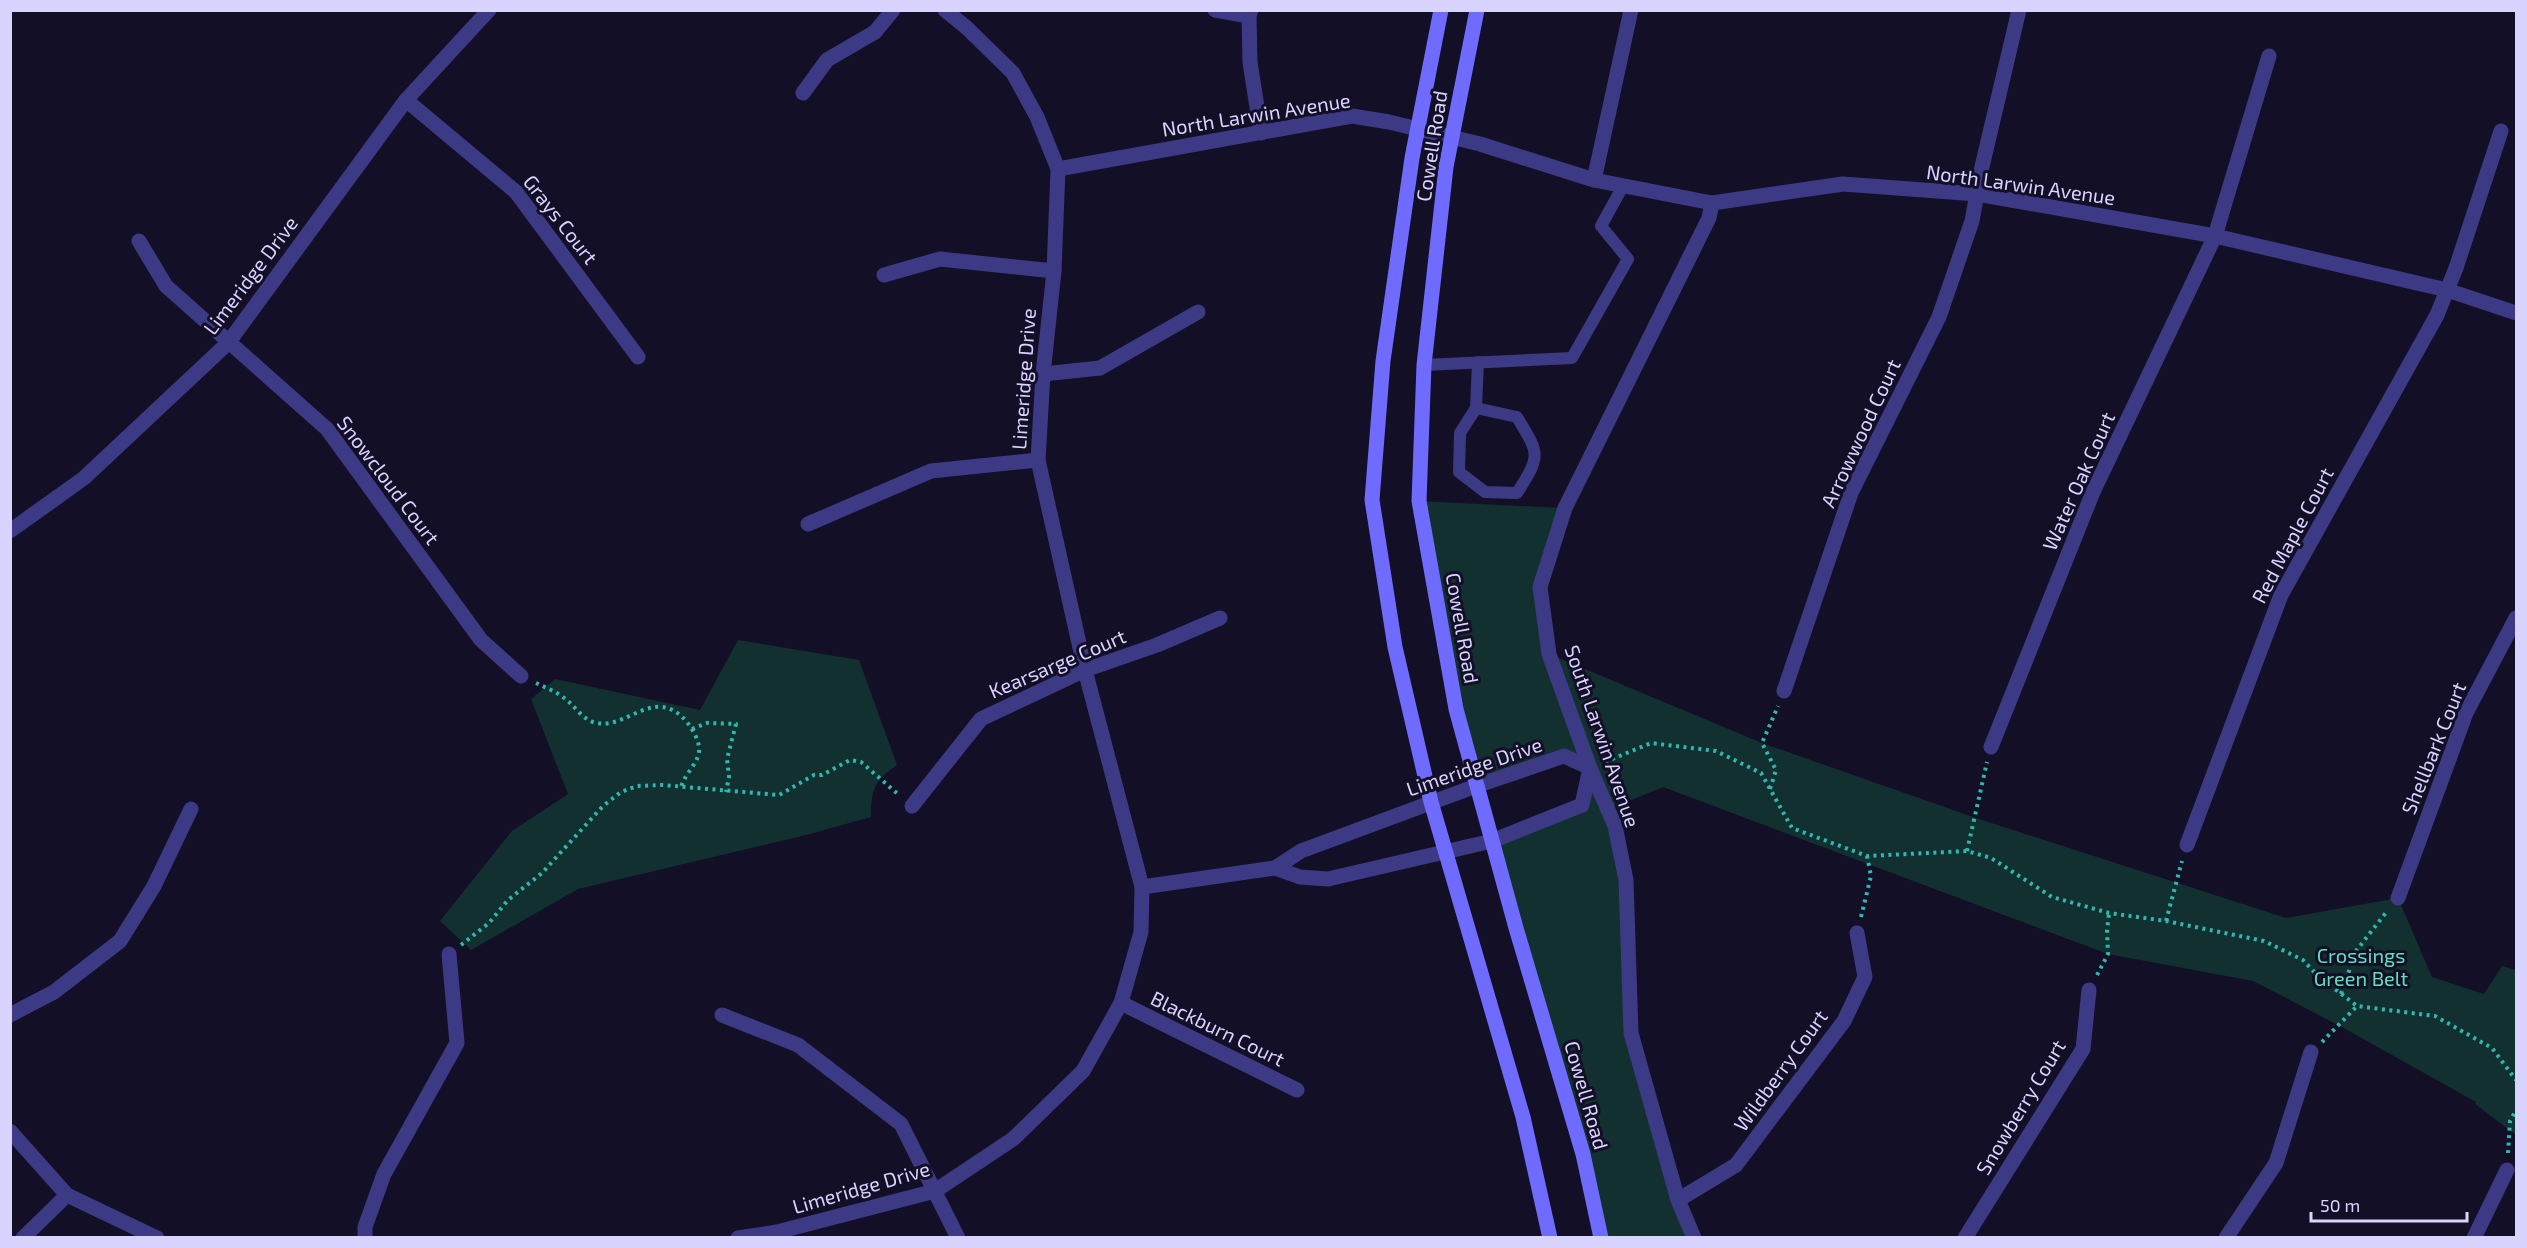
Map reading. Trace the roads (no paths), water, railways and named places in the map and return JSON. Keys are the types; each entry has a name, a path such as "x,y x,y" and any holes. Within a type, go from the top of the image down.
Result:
{"street":[{"name":"Limeridge Drive","path":"10,531 84,478 228,343 406,100 489,10"},
{"path":"803,93 827,60 875,32 893,10"},
{"name":"Limeridge Drive","path":"738,1238 777,1232 935,1191 1012,1139 1083,1071 1121,1003 1141,932 1142,887 1085,670 1038,460 1043,374 1054,272 1058,169 1037,117 1013,73 968,28 945,10"},
{"path":"1215,10 1250,13 1250,62 1261,133"},
{"name":"Cowell Road","path":"1441,10 1418,129 1383,361 1372,500 1395,646 1431,802 1523,1117 1550,1238"},
{"name":"Cowell Road","path":"1477,10 1452,138 1425,364 1419,501 1456,709 1476,786 1583,1154 1601,1238"},
{"path":"1594,180 1631,10"},
{"name":"Arrowwood Court","path":"1784,691 1851,493 1939,317 1972,220 2019,10"},
{"name":"Water Oak Court","path":"1991,747 2093,492 2215,236 2269,56"},
{"name":"Grays Court","path":"406,100 516,192 638,357"},
{"name":"North Larwin Avenue","path":"1058,169 1353,117 1389,122 1479,144 1594,180 1712,203 1843,184 1977,194 2215,236 2447,290 2517,313"},
{"name":"Red Maple Court","path":"2187,844 2281,595 2437,315 2501,131"},
{"name":"South Larwin Avenue","path":"1694,1238 1678,1200 1631,1033 1626,880 1614,826 1590,768 1549,654 1540,587 1565,508 1709,218 1712,203"},
{"name":"Snowcloud Court","path":"139,241 166,286 327,429 481,640 521,676"},
{"path":"884,275 940,259 1054,272"},
{"path":"1043,374 1100,368 1198,312"},
{"path":"808,524 931,471 1038,460"},
{"name":"Kearsarge Court","path":"912,806 981,718 1085,670 1157,645 1220,618"},
{"name":"Shellbark Court","path":"2398,897 2466,712 2517,618"},
{"name":"Limeridge Drive","path":"1142,887 1275,868 1301,851 1431,802 1564,756 1590,768 1582,806 1492,841 1328,879 1300,878 1275,868"},
{"path":"10,1015 54,992 120,941 154,886 191,809"},
{"name":"Wildberry Court","path":"1678,1200 1736,1165 1844,1021 1865,977 1857,933"},
{"path":"365,1238 365,1227 384,1174 457,1043 448,954"},
{"name":"Snowberry Court","path":"1965,1238 2083,1049 2089,990"},
{"name":"Blackburn Court","path":"1121,1003 1297,1090"},
{"path":"722,1015 798,1045 901,1124 958,1238"},
{"path":"2226,1238 2276,1163 2311,1052"},
{"path":"10,1131 67,1195 157,1238"},
{"path":"2474,1238 2507,1170"},
{"path":"23,1238 67,1195"}],"lane":[{"path":"1425,364 1572,358 1628,259 1601,226 1623,186"},
{"path":"1476,408 1517,417 1536,448 1534,465 1516,493 1485,492 1459,472 1460,433 1476,408 1478,362"}],"park label":[{"name":"Crossings Green Belt","path":"2361,966"}]}
